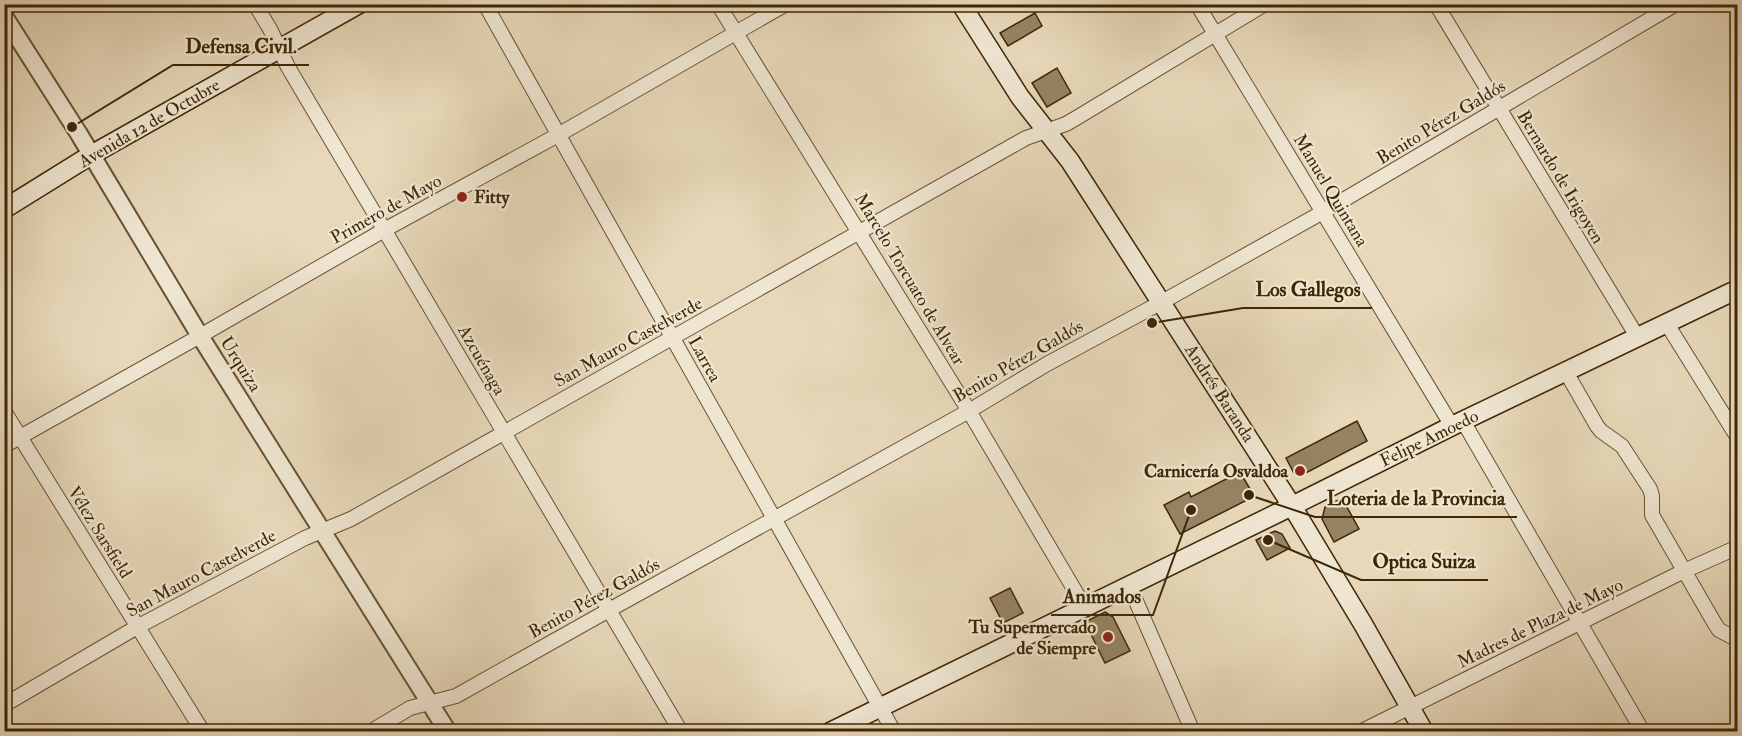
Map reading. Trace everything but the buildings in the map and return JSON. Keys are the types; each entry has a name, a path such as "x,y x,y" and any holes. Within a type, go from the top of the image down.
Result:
{"main road":[{"name":"Avenida 12 de Octubre","path":"4,209 91,154 359,4"},
{"name":"Andrés Baranda","path":"961,4 1003,71 1065,154 1293,506 1424,732"},
{"name":"Felipe Amoedo","path":"830,732 1737,289"}],"street":[{"name":"Azcuénaga","path":"255,4 279,50 681,732"},
{"name":"Larrea","path":"485,4 894,732"},
{"name":"Marcelo Torcuato de Alvear","path":"718,4 969,411 1084,606"},
{"name":"Primero de Mayo","path":"4,447 786,4"},
{"name":"Manuel Quintana","path":"1197,4 1323,212 1580,622 1643,732"},
{"name":"San Mauro Castelverde","path":"4,705 137,627 305,537 351,519 1026,138 1078,117 1265,4"},
{"name":"Bernardo de Irigoyen","path":"1436,4 1638,338"},
{"name":"Benito Pérez Galdós","path":"370,732 410,708 456,696 969,411 1047,364 1323,212 1676,4"},
{"name":"Urquiza","path":"4,16 448,732"},
{"path":"1667,324 1737,438"},
{"path":"1566,372 1597,426 1622,446 1650,489 1652,515 1715,624 1719,630 1737,640"},
{"name":"Vélez Sarsfield","path":"4,411 203,732"},
{"name":"Madres de Plaza de Mayo","path":"1360,732 1580,622 1737,547"},
{"path":"1129,585 1193,732"}],"place":[{"name":"Defensa Civil.","path":"72,127"},
{"name":"Fitty","path":"462,197"},
{"name":"Los Gallegos","path":"1152,323"},
{"name":"Carnicería Osvaldoa","path":"1300,471"},
{"name":"Loteria de la Provincia","path":"1249,495"},
{"name":"Animados","path":"1191,510"},
{"name":"Optica Suiza","path":"1268,540"},
{"name":"Tu Supermercado de Siempre","path":"1108,637"}]}
